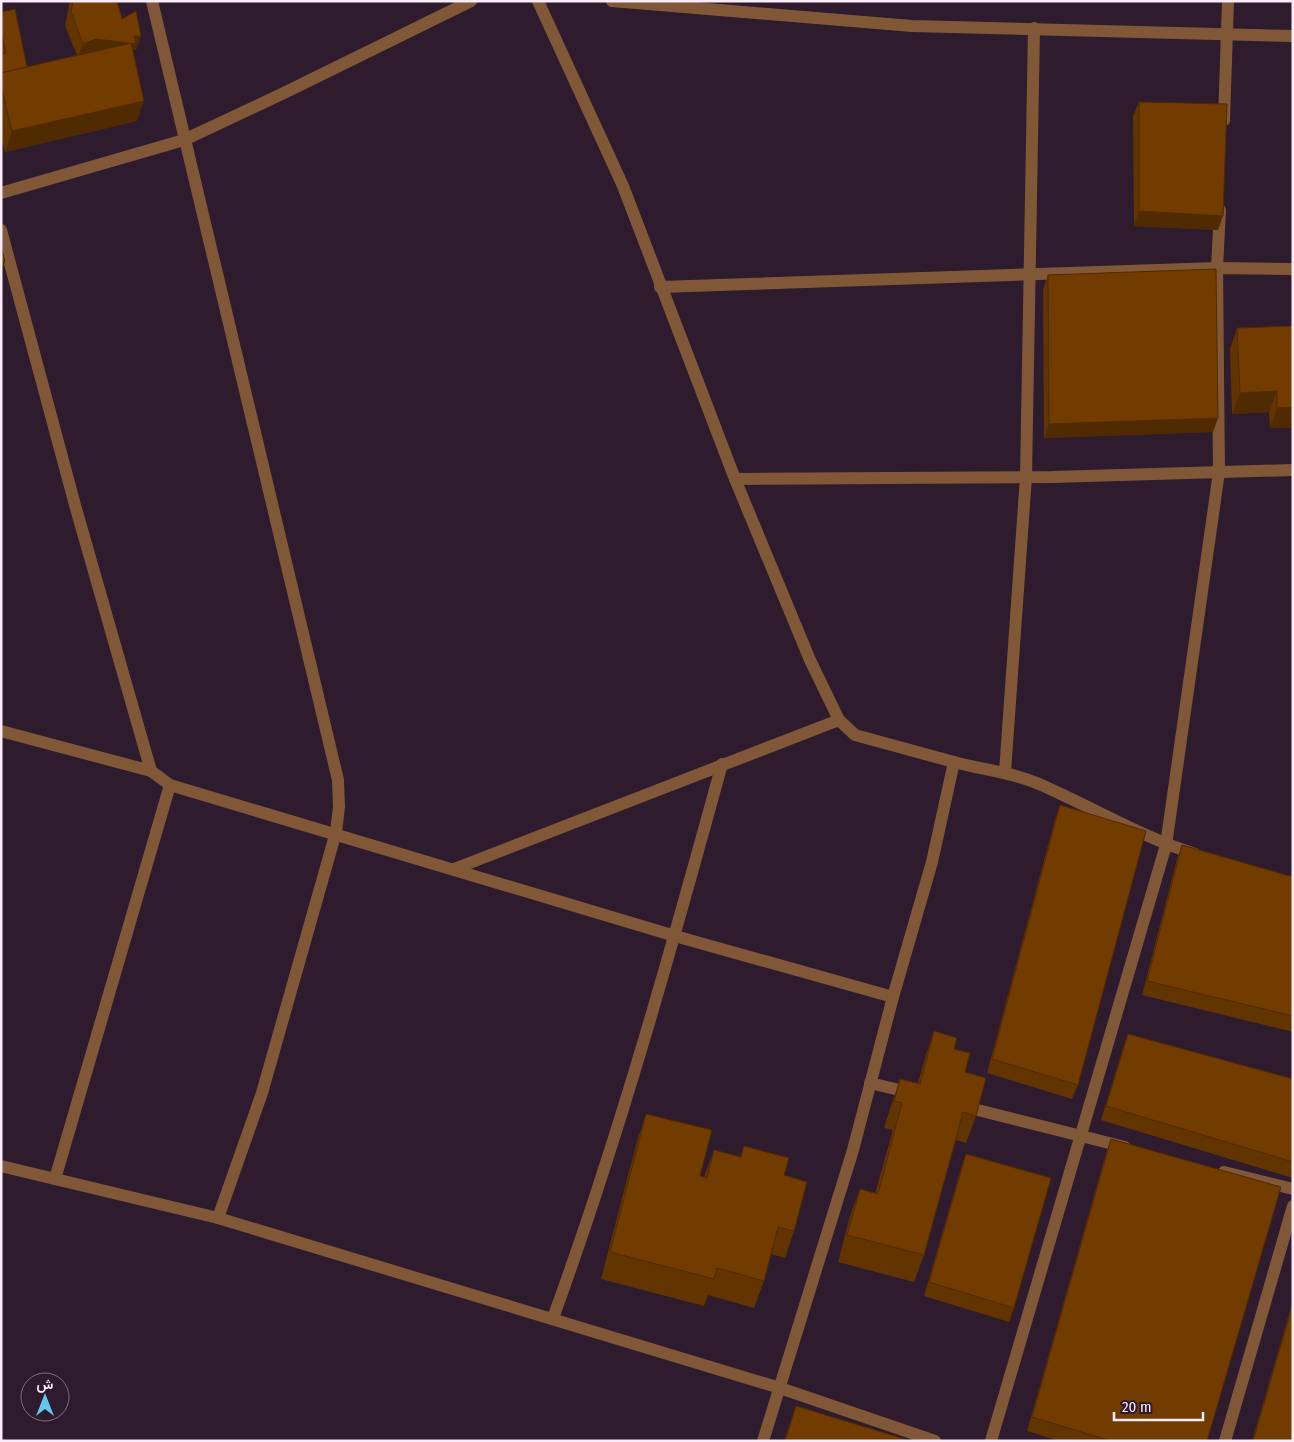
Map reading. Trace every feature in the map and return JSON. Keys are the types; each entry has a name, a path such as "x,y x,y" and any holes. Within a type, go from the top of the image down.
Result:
{"street":[{"path":"152,1 338,780 339,807 336,832 262,1093 218,1218"},
{"path":"1,193 184,140 471,1"},
{"path":"538,1 623,186 660,287 735,479 810,660 839,720 855,735 954,762 1005,772 1038,784 1166,845 1211,860"},
{"path":"612,1 912,26 1293,36"},
{"path":"1223,133 1228,1"},
{"path":"1005,772 1026,477 1034,28"},
{"path":"992,1441 1166,845 1219,472 1218,268 1220,193"},
{"path":"1,230 74,505 151,771"},
{"path":"660,287 1218,268 1293,269"},
{"path":"735,479 1026,477 1293,470"},
{"path":"454,868 839,720"},
{"path":"1,731 151,771 170,784 336,832 675,936 893,997"},
{"path":"763,1441 852,1150 932,862 954,762"},
{"path":"553,1318 588,1222 675,936 722,764"},
{"path":"55,1179 170,784"},
{"path":"870,1083 928,1097"},
{"path":"947,1102 1139,1150"},
{"path":"1,1166 218,1218 780,1388 936,1441"},
{"path":"1216,1170 1293,1189"},
{"path":"1225,1441 1293,1206"}],"building":[{"path":"73,1 117,1 122,19 136,11 141,36 134,36 136,44 96,39 83,44 71,12"},
{"path":"15,9 27,67 1,73 1,54 6,53 1,33 1,12"},
{"path":"131,43 144,101 12,131 1,85 1,73"},
{"path":"1139,102 1227,104 1223,216 1139,211"},
{"path":"1,246 5,262 1,263"},
{"path":"1216,269 1218,418 1049,424 1048,275"},
{"path":"1293,326 1293,407 1277,408 1277,391 1240,393 1237,328"},
{"path":"1060,805 1146,831 1078,1085 992,1059"},
{"path":"1182,845 1293,877 1293,1016 1147,981"},
{"path":"934,1031 957,1038 954,1049 970,1053 965,1072 986,1078 976,1116 963,1112 924,1255 847,1235 860,1189 878,1194 902,1103 894,1101 900,1079 920,1084"},
{"path":"1128,1034 1293,1079 1293,1162 1106,1106"},
{"path":"646,1114 712,1130 700,1176 707,1178 714,1150 741,1157 744,1146 789,1158 784,1175 807,1182 794,1231 778,1227 764,1281 717,1268 714,1279 610,1252"},
{"path":"1111,1139 1281,1187 1207,1441 1111,1441 1032,1417"},
{"path":"966,1154 1051,1178 1014,1308 929,1282"},
{"path":"1293,1304 1293,1441 1253,1441"},
{"path":"796,1406 911,1441 785,1441"}]}
